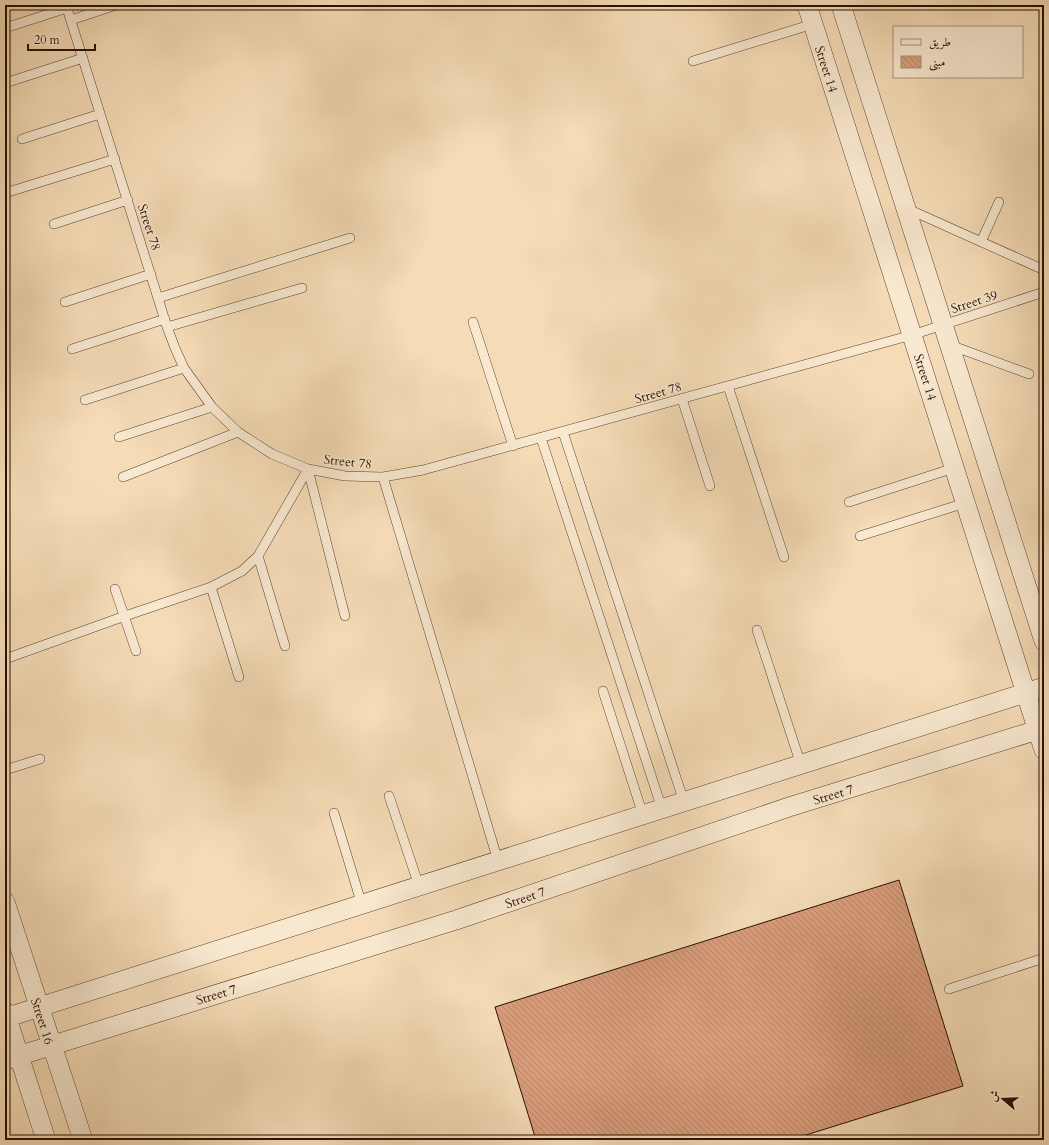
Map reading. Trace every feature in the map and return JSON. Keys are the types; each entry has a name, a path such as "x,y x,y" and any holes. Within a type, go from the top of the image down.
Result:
{"street":[{"name":"Street 14","path":"807,5 1026,693 1041,729 1044,750"},
{"path":"841,5 1044,641"},
{"path":"46,1140 12,1058 6,1016 39,1008 1044,687"},
{"name":"Street 7","path":"12,1058 456,920 789,807 1041,729"},
{"name":"Street 16","path":"5,902 83,1140"}],"lane":[{"path":"71,20 116,5"},
{"path":"5,28 67,7"},
{"name":"Street 78","path":"67,7 166,323 184,368 212,407 238,432 272,454 308,469 345,476 382,477 423,470 912,335"},
{"path":"693,61 813,24"},
{"path":"5,83 83,58"},
{"path":"22,139 100,114"},
{"path":"5,193 115,159"},
{"path":"54,224 128,200"},
{"path":"981,242 999,202"},
{"path":"906,209 1044,270"},
{"path":"158,298 350,238"},
{"path":"65,302 151,274"},
{"path":"72,349 302,288"},
{"name":"Street 39","path":"912,335 1044,292"},
{"path":"473,322 513,446"},
{"path":"950,345 1029,374"},
{"path":"84,400 184,368"},
{"path":"728,386 784,557"},
{"path":"682,399 710,486"},
{"path":"119,437 212,407"},
{"path":"123,477 238,432"},
{"path":"564,432 684,802"},
{"path":"541,438 662,809"},
{"path":"848,502 954,468"},
{"path":"5,659 211,587 242,571 258,556 308,469"},
{"path":"308,469 345,616"},
{"path":"382,477 498,861"},
{"path":"860,536 966,503"},
{"path":"258,556 285,646"},
{"path":"211,587 239,678"},
{"path":"115,589 136,651"},
{"path":"757,630 801,765"},
{"path":"602,691 643,815"},
{"path":"5,770 40,759"},
{"path":"389,796 419,886"},
{"path":"334,813 362,905"},
{"path":"949,989 1044,958"}],"building":[{"path":"899,880 963,1086 790,1140 536,1140 495,1007"}]}
